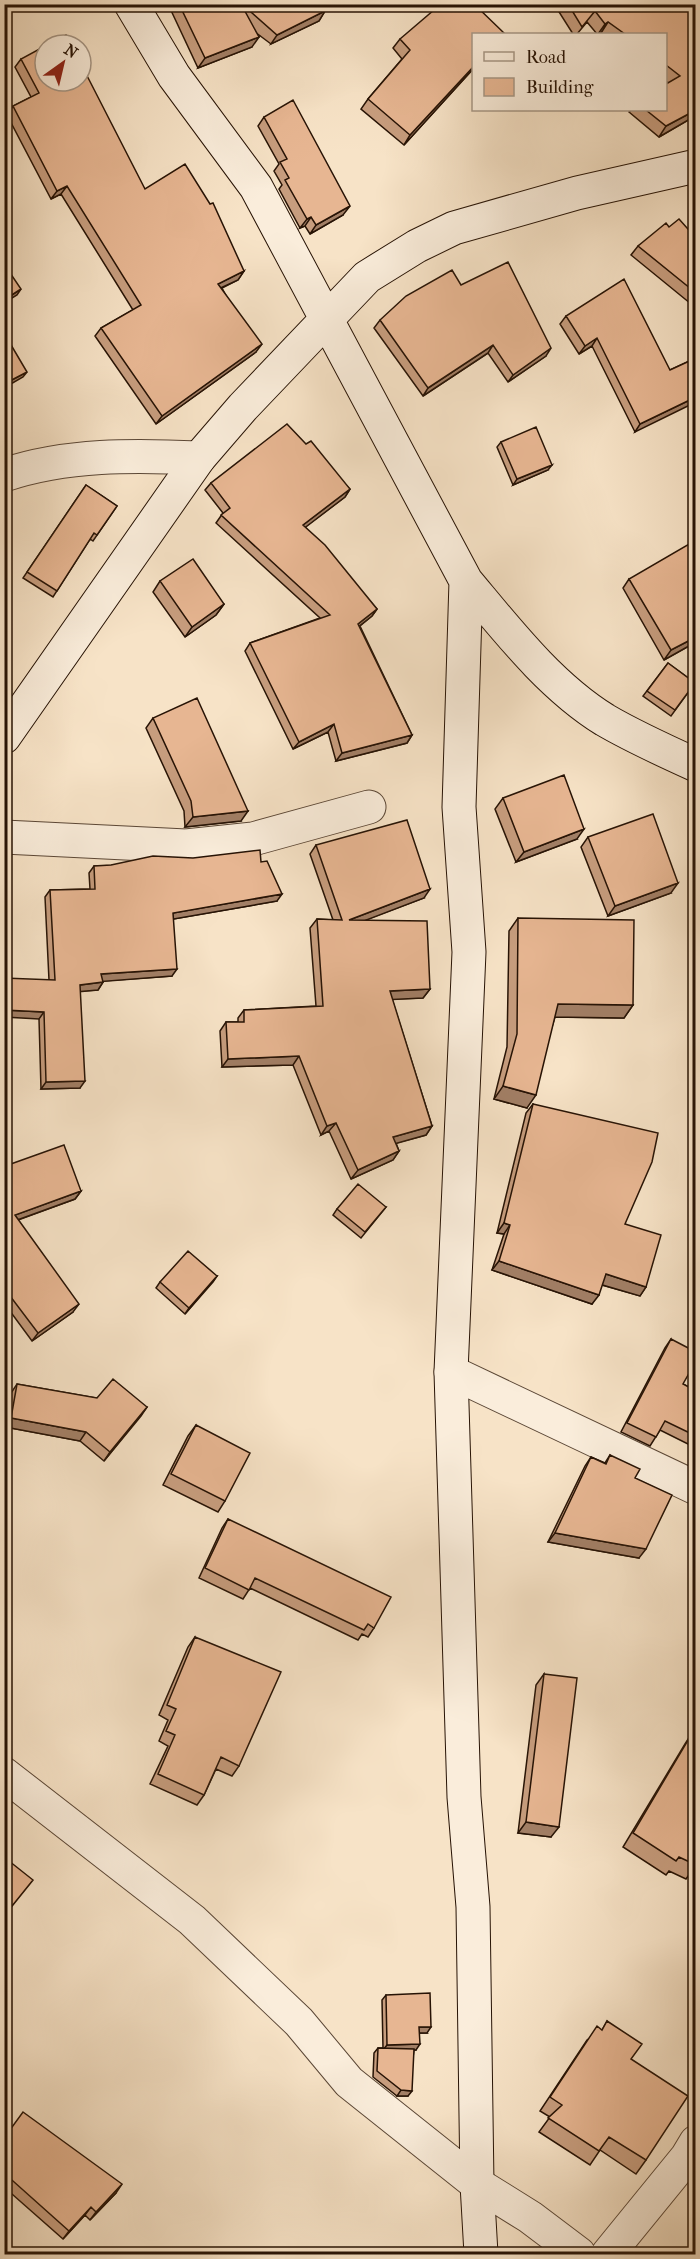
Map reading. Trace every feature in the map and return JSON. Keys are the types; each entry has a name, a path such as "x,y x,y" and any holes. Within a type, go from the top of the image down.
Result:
{"street":[{"path":"131,4 174,76 256,187 466,581 512,636 556,681 604,719 696,765"},
{"path":"4,737 199,458 243,407 367,277 417,246 454,228 577,193 694,165"},
{"path":"4,475 31,466 137,455 199,458"},
{"path":"466,581 459,807 470,952 451,1372 464,1797 473,1907 477,2184 482,2254"},
{"path":"4,837 186,846 253,839 369,807"},
{"path":"451,1372 696,1488"},
{"path":"4,1774 192,1920 299,2022 349,2082 477,2184 530,2217 579,2254"},
{"path":"608,2254 687,2157 696,2142"}],"building":[{"path":"179,4 241,4 259,37 205,58"},
{"path":"242,4 322,4 325,11 277,35"},
{"path":"441,4 474,4 504,33 472,33 472,68 410,135 368,99 410,50 400,39"},
{"path":"568,4 696,4 696,110 666,126 647,111 667,111 667,83 680,76 667,66 667,33 624,33 608,22 605,24 595,11 582,27"},
{"path":"33,52 33,82 21,59"},
{"path":"93,87 145,189 185,164 210,204 213,203 244,271 218,284 262,344 162,416 101,328 141,305 67,186 57,191 13,106 39,93 93,93"},
{"path":"293,100 350,206 316,225 311,217 307,219 285,180 289,178 280,162 287,159 264,117"},
{"path":"679,219 696,238 696,293 638,246 666,223 669,227"},
{"path":"508,262 551,348 513,375 493,345 428,388 380,320 406,296 452,270 461,285"},
{"path":"4,264 21,289 4,300"},
{"path":"624,279 670,370 696,358 696,397 640,424 597,338 585,346 566,316"},
{"path":"4,333 27,372 4,384"},
{"path":"287,424 306,444 311,441 350,489 303,525 325,545 377,609 358,624 412,735 342,753 334,724 299,742 250,643 330,615 221,515 230,508 211,483"},
{"path":"536,427 552,465 517,479 501,442"},
{"path":"86,485 117,506 97,535 94,533 57,591 27,572"},
{"path":"696,540 696,637 671,650 629,579"},
{"path":"193,559 224,604 192,627 160,581"},
{"path":"668,663 695,683 675,710 647,691"},
{"path":"197,698 248,811 193,817 191,801 153,718"},
{"path":"564,775 584,829 524,852 503,798"},
{"path":"653,814 678,883 615,906 588,837"},
{"path":"407,820 430,889 349,920 427,921 430,989 390,991 432,1126 393,1137 399,1151 358,1170 336,1123 327,1126 299,1056 228,1059 226,1022 244,1022 244,1010 323,1006 317,919 342,920 316,845"},
{"path":"260,850 261,862 267,861 282,894 173,913 177,969 101,974 103,982 80,985 85,1081 46,1082 44,1012 4,1010 4,978 55,980 50,890 95,889 94,866 111,865 153,856 193,858"},
{"path":"518,918 634,920 633,1005 558,1004 536,1095 503,1086 517,1034"},
{"path":"533,1104 658,1133 652,1162 625,1224 661,1235 646,1287 606,1274 599,1295 499,1261 510,1225 504,1223"},
{"path":"64,1145 81,1191 15,1215 79,1304 38,1333 4,1288 4,1154 8,1165"},
{"path":"358,1184 386,1207 365,1232 337,1209"},
{"path":"188,1251 217,1276 189,1308 160,1282"},
{"path":"671,1339 696,1352 696,1361 683,1384 696,1391 696,1436 665,1421 656,1437 627,1423"},
{"path":"113,1379 147,1407 110,1452 86,1432 11,1418 17,1384 97,1398"},
{"path":"196,1425 250,1453 225,1501 171,1474"},
{"path":"610,1455 640,1469 635,1478 672,1495 646,1549 555,1533 591,1457 606,1464"},
{"path":"228,1519 391,1597 374,1628 368,1624 364,1630 255,1578 249,1590 205,1568"},
{"path":"195,1637 281,1672 239,1766 221,1757 204,1795 158,1774 175,1735 166,1731 176,1709 167,1705"},
{"path":"544,1674 577,1678 559,1827 526,1822"},
{"path":"696,1730 696,1865 679,1857 676,1861 633,1833"},
{"path":"4,1857 33,1880 4,1916"},
{"path":"430,1993 431,2027 419,2027 420,2044 387,2045 386,1995"},
{"path":"607,2021 642,2044 631,2059 688,2096 646,2160 609,2137 599,2151 548,2118 562,2105 550,2097 597,2026 602,2030"},
{"path":"378,2048 414,2049 412,2091 401,2090 377,2071"},
{"path":"23,2112 122,2184 96,2212 91,2207 69,2231 4,2173 4,2138"}]}
